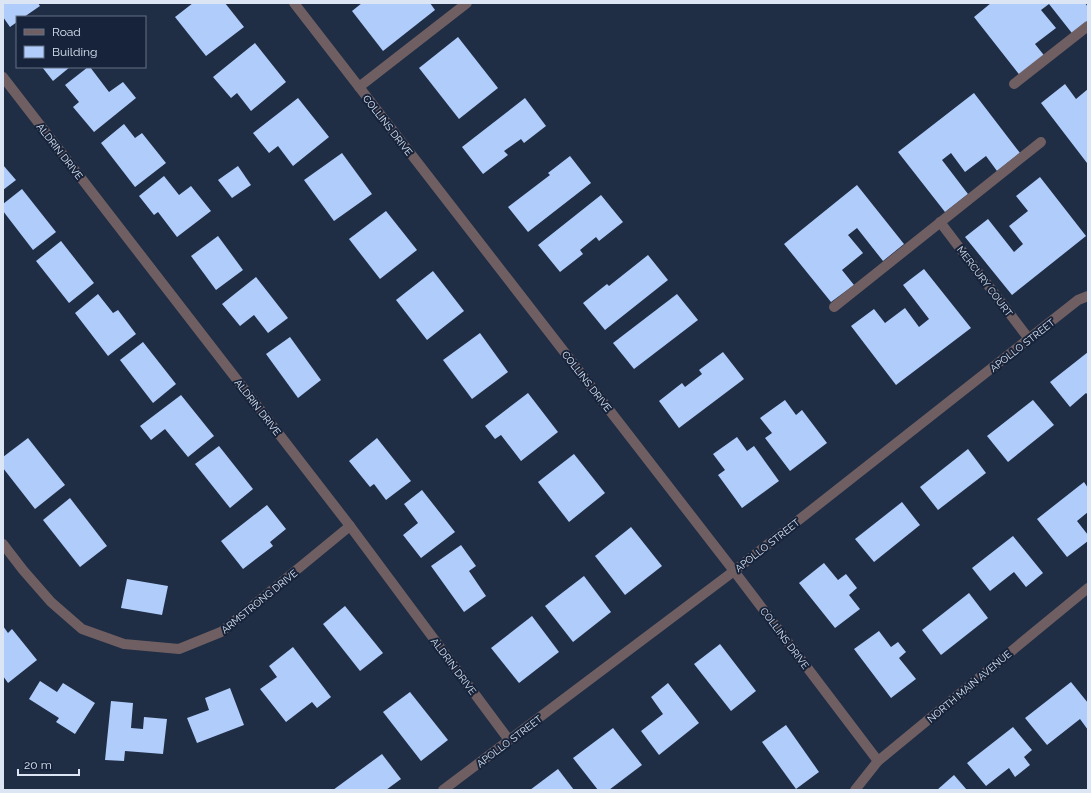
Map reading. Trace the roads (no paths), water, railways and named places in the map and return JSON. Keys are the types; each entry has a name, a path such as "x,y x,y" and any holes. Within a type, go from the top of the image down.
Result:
{"street":[{"name":"COLLINS DRIVE","path":"294,3 734,571 878,761"},
{"path":"359,87 467,3"},
{"path":"1014,84 1088,26"},
{"name":"ALDRIN DRIVE","path":"3,77 350,526 509,740"},
{"path":"834,307 1041,142"},
{"name":"MERCURY COURT","path":"940,222 1029,339"},
{"name":"APOLLO STREET","path":"443,790 734,571 1078,300 1088,296"},
{"name":"ARMSTRONG DRIVE","path":"3,544 50,602 82,629 124,644 180,649 221,632 350,526"},
{"name":"NORTH MAIN AVENUE","path":"856,790 878,761 1088,588"}]}
